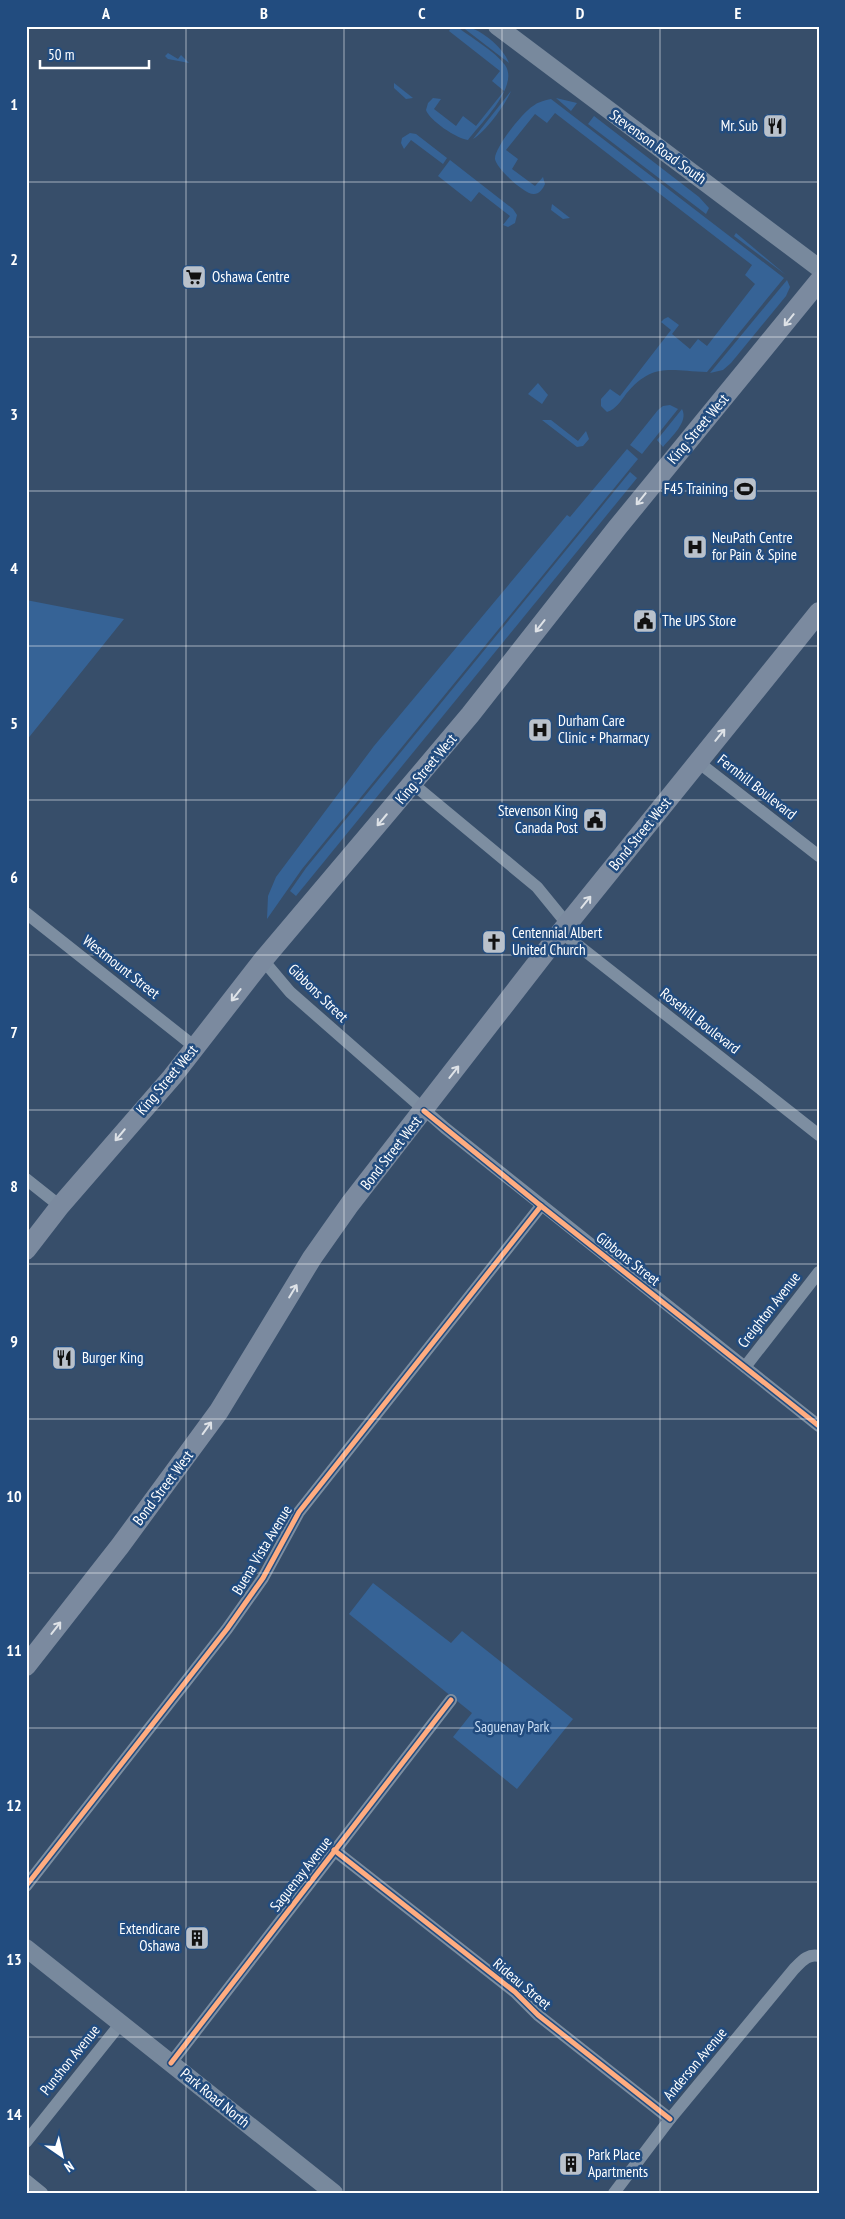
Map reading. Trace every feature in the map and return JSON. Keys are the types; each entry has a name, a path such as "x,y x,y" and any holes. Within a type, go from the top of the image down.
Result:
{"main road":[{"name":"Stevenson Road South","path":"497,26 819,268"},
{"name":"King Street West","path":"26,1250 60,1206 196,1047 263,960 413,784 617,528 819,281"},
{"name":"Bond Street West","path":"26,1666 120,1546 219,1411 312,1258 350,1204 565,928 819,612"},
{"name":"Park Road North","path":"26,1948 334,2193"}],"street":[{"name":"Fernhill Boulevard","path":"698,762 819,856"},
{"name":"Rosehill Boulevard","path":"413,784 537,887 565,928 819,1135"},
{"name":"Westmount Street","path":"26,913 196,1047"},
{"name":"Gibbons Street","path":"263,960 290,992 424,1111 819,1426"},
{"path":"26,1179 60,1206"},
{"name":"Buena Vista Avenue","path":"26,1886 227,1629 263,1578 299,1512 541,1206"},
{"name":"Creighton Avenue","path":"745,1367 819,1272"},
{"name":"Saguenay Avenue","path":"171,2063 451,1700"},
{"name":"Rideau Street","path":"334,1850 515,1992 538,2014 670,2119"},
{"name":"Anderson Avenue","path":"614,2193 670,2119 804,1958 815,1955 819,1956"},
{"name":"Punshon Avenue","path":"26,2142 121,2023"},
{"path":"26,2180 42,2193"}],"green space":[{"path":"452,26 456,26 482,44 501,60 508,74 507,83 503,94 497,104 468,140 451,133 432,119 426,110 428,103 433,98 441,99 434,109 456,126 463,116 476,126 504,91 492,81 500,71 449,31"},
{"path":"461,26 482,33 489,38 501,50 509,63"},
{"path":"168,53 178,59 181,55 189,63 168,59 165,56"},
{"path":"394,83 413,98 406,99 394,88"},
{"path":"511,91 495,117 473,139"},
{"path":"556,98 577,103 571,111"},
{"path":"551,99 784,278 707,372 672,370 653,373 636,384 616,407 607,412 601,406 601,399 610,389 620,396 671,330 661,322 664,319 668,317 679,325 672,334 690,349 698,339 707,346 755,284 745,275 752,265 555,113 547,123 535,114 506,150 518,159 512,169 535,186 543,177 545,184 541,191 534,194 518,186 500,168 495,159 496,154 504,139 528,110 537,103"},
{"path":"594,116 699,197 709,208 706,214 588,124"},
{"path":"410,133 416,134 447,158 443,164 411,140 404,149 401,143 402,138"},
{"path":"450,160 513,209 517,215 515,223 508,227 503,225 510,216 479,192 471,202 438,176"},
{"path":"552,204 570,218 563,219 551,210"},
{"path":"736,233 786,275 734,236"},
{"path":"787,280 790,287 786,296 731,363 723,370 710,373"},
{"path":"538,383 548,395 542,404 528,394"},
{"path":"670,405 678,409 642,454 630,445 658,410 663,406"},
{"path":"682,409 684,414 681,424 663,447 657,440"},
{"path":"542,420 551,420 578,441 586,431 589,439 583,446 577,447"},
{"path":"627,449 638,459 302,869 267,919 268,896 276,877 374,746 567,515 570,517"},
{"path":"630,472 637,478 296,896 290,891 306,868"},
{"path":"26,600 124,619 26,741"},
{"name":"Saguenay Park","path":"373,1583 451,1643 462,1631 573,1719 517,1789 453,1737 472,1713 349,1614"}],"cycle path":[{"path":"424,1111 819,1426"},
{"path":"26,1886 227,1629 263,1578 299,1512 541,1206"},
{"path":"171,2063 451,1700"},
{"path":"334,1850 515,1992 538,2015 670,2119"}],"place":[{"name":"Mr. Sub","path":"775,126"},
{"name":"Oshawa Centre","path":"194,277"},
{"name":"F45 Training","path":"745,489"},
{"name":"NeuPath Centre for Pain & Spine","path":"695,547"},
{"name":"The UPS Store","path":"645,621"},
{"name":"Durham Care Clinic + Pharmacy","path":"540,730"},
{"name":"Stevenson King Canada Post","path":"595,820"},
{"name":"Centennial Albert United Church","path":"494,942"},
{"name":"Burger King","path":"64,1358"},
{"name":"Extendicare Oshawa","path":"197,1938"},
{"name":"Park Place Apartments","path":"571,2164"}]}
